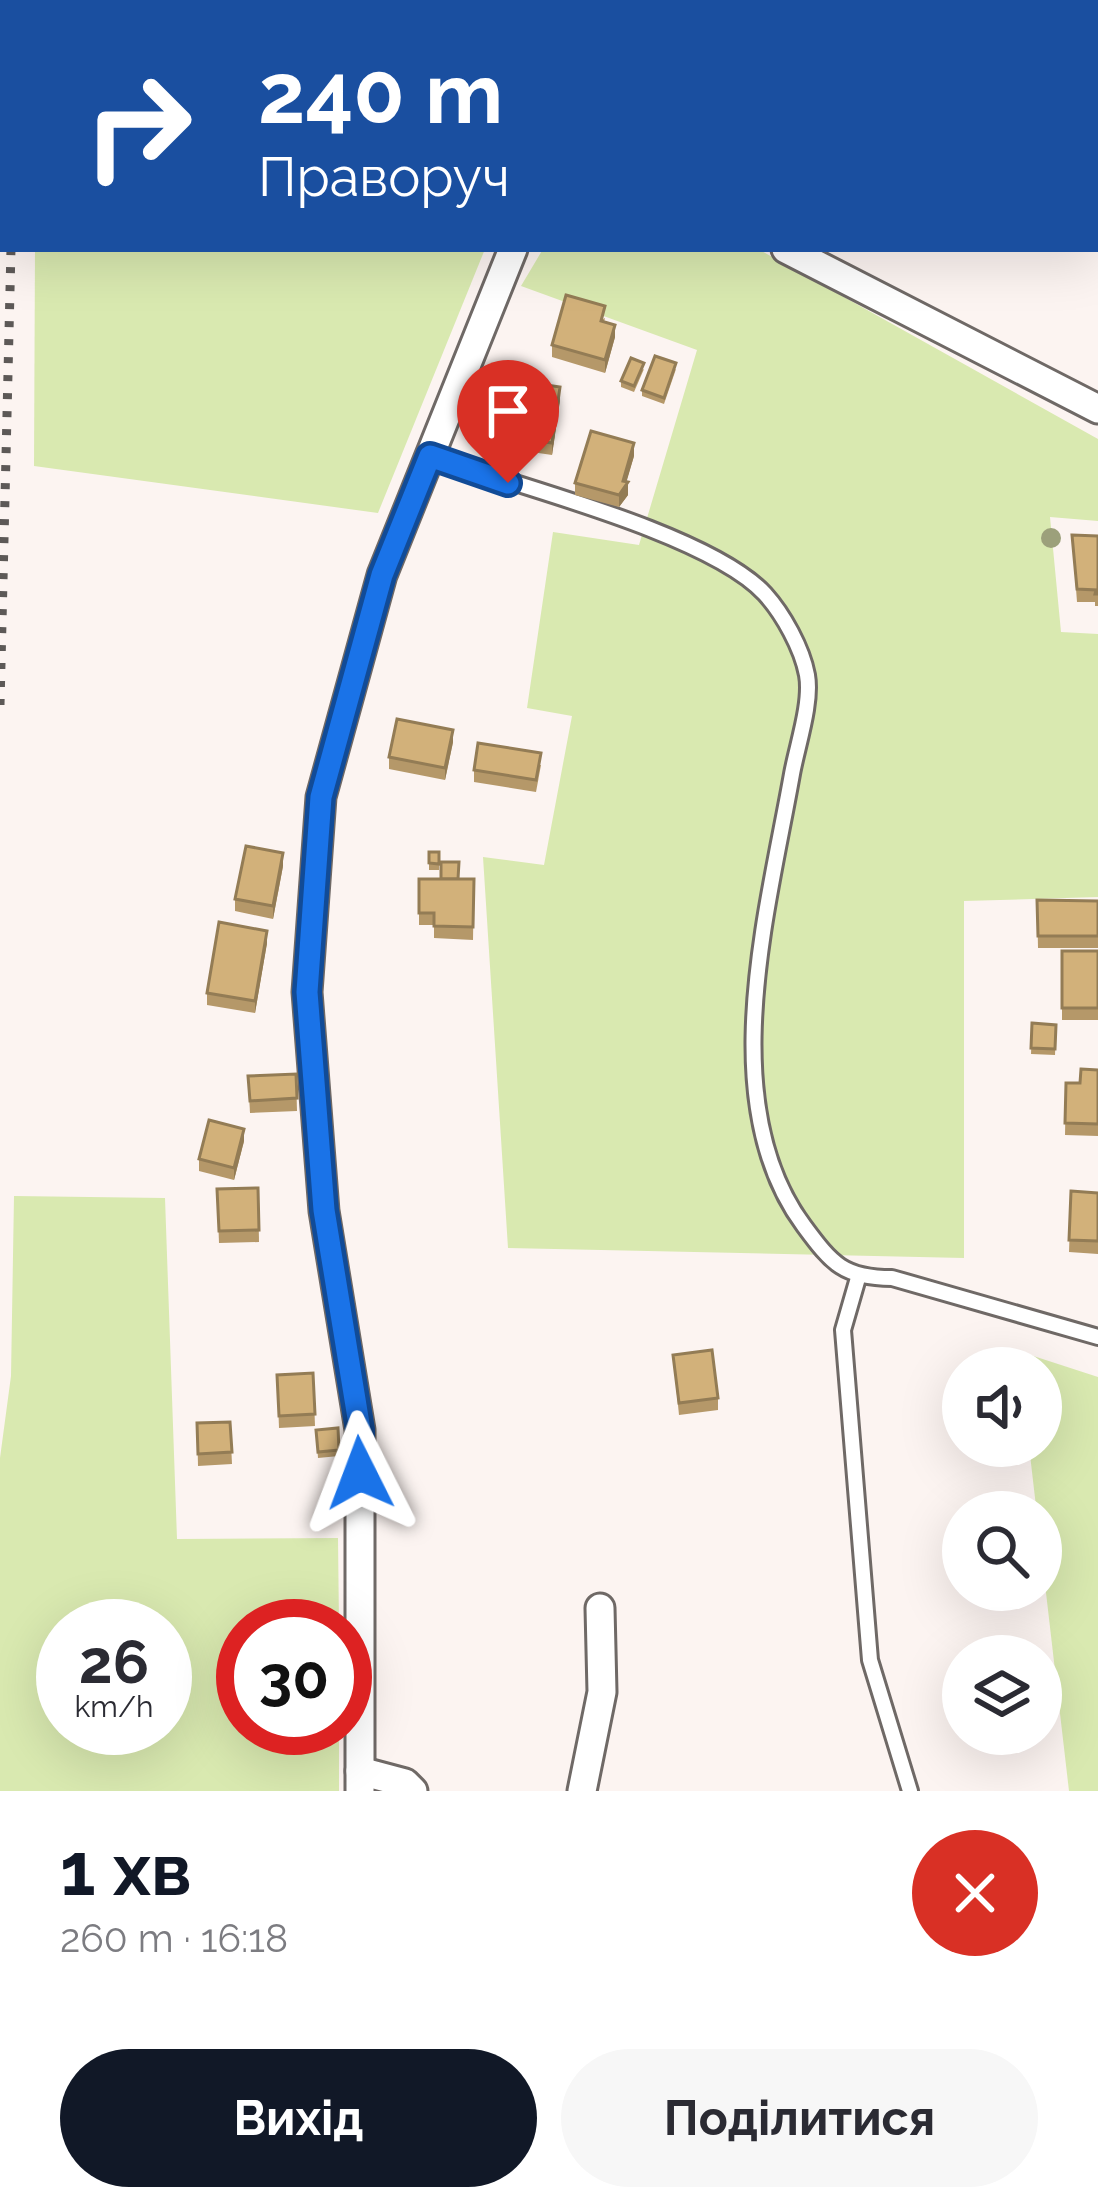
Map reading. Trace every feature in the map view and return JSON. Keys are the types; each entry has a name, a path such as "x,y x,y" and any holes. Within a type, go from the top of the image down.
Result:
{"street":[{"path":"413,1791 405,1783 360,1781 360,1430 324,1210 307,992 321,797 382,575 512,252"},
{"path":"793,252 1098,409"},
{"path":"582,1791 602,1692 601,1608"}],"lane":[{"path":"430,456 715,554 764,594 788,629 808,677 755,963 762,1132 791,1209 826,1256 858,1278 892,1278 1098,1337"},
{"path":"858,1278 843,1330 870,1660 910,1791"}],"green space":[{"path":"35,252 484,252 378,513 34,466"},
{"path":"541,252 763,252 1098,439 1098,521 1050,517 1061,632 1098,634 1098,897 964,901 964,1258 508,1248 483,857 544,865 572,716 527,708 553,532 639,545 697,350 521,286"},
{"path":"14,1196 165,1198 177,1539 338,1538 339,1599 216,1599 216,1755 339,1755 339,1791 0,1791 0,1458 11,1376"},
{"path":"1062,1365 1098,1377 1098,1791 1069,1791 1062,1731 1062,1635 1051,1635 1048,1611 1062,1611 1062,1491 1034,1491 1031,1467 1062,1467"}],"building":[{"path":"566,295 605,306 601,321 615,325 605,360 552,345"},
{"path":"655,356 676,363 664,398 642,390"},
{"path":"631,358 644,363 634,386 621,381"},
{"path":"519,381 560,387 552,443 511,437"},
{"path":"591,431 634,443 623,481 628,482 619,495 575,483"},
{"path":"1072,535 1098,536 1098,594 1077,589"},
{"path":"397,719 453,730 445,768 389,757"},
{"path":"478,743 541,753 536,780 474,770"},
{"path":"246,846 283,853 273,906 235,899"},
{"path":"429,852 439,852 439,864 429,863"},
{"path":"441,862 459,862 458,879 441,879"},
{"path":"419,879 474,879 473,927 434,926 434,913 419,913"},
{"path":"1037,900 1098,901 1098,936 1038,936"},
{"path":"219,922 267,931 255,1001 207,993"},
{"path":"1062,951 1098,951 1098,1008 1062,1008"},
{"path":"1032,1023 1056,1025 1055,1049 1031,1048"},
{"path":"1081,1069 1098,1070 1098,1124 1065,1123 1066,1083 1080,1083"},
{"path":"296,1074 297,1098 250,1101 248,1076"},
{"path":"209,1120 244,1129 234,1168 199,1159"},
{"path":"258,1188 259,1230 219,1231 217,1189"},
{"path":"1071,1191 1098,1193 1098,1241 1069,1240"},
{"path":"712,1350 718,1398 679,1403 673,1355"},
{"path":"313,1373 315,1414 279,1416 277,1375"},
{"path":"230,1422 232,1452 198,1454 197,1423"},
{"path":"338,1428 339,1450 318,1452 316,1430"}],"railway":[{"path":"0,705 11,252"}],"route":[{"path":"360,1473 360,1430 324,1210 307,992 321,797 382,575 430,456 508,483"}]}
